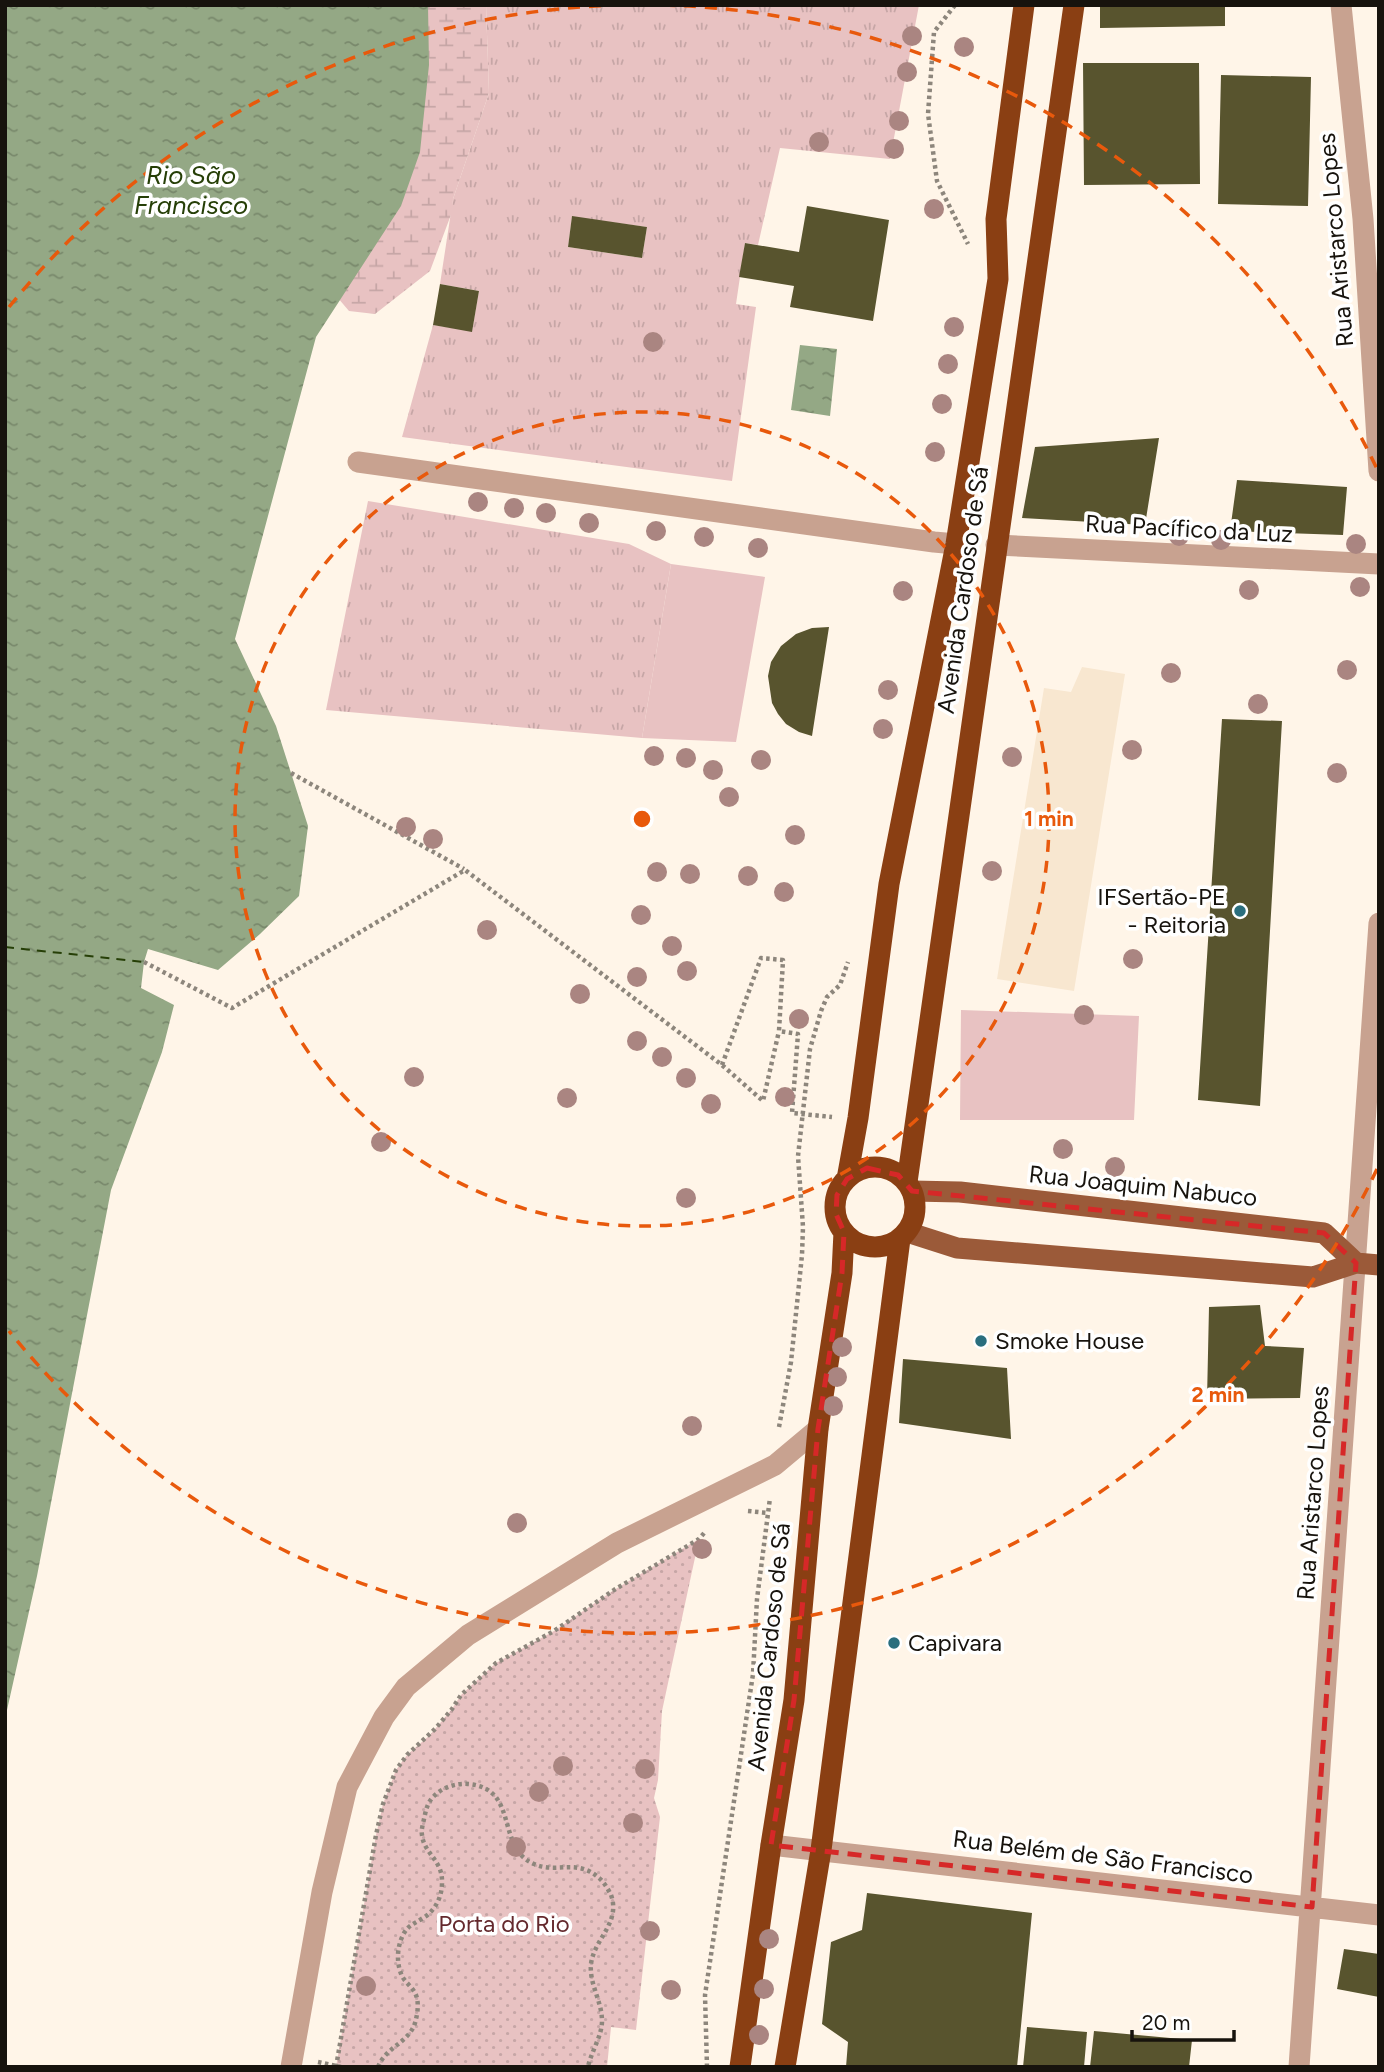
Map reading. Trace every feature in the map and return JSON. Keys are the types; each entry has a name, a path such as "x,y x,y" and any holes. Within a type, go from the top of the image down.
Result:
{"highway":[{"name":"Avenida Cardoso de Sá","path":"847,1179 858,1118 889,884 956,544 998,279 996,219 1024,5"},
{"name":"Avenida Cardoso de Sá","path":"909,1187 996,545 1074,5"},
{"path":"878,1167 889,1169 909,1187 915,1202 912,1223 903,1235 891,1244 871,1247 852,1239 844,1232 836,1214 836,1205 837,1195 847,1179 867,1168 878,1167"},
{"name":"Avenida Cardoso de Sá","path":"740,2067 794,1700 818,1430 840,1283 844,1232"},
{"path":"785,2067 821,1850 903,1235"}],"main road":[{"name":"Rua Joaquim Nabuco","path":"909,1187 1324,1233 1356,1263"},
{"path":"903,1235 957,1248 1313,1277 1356,1263 1379,1265"}],"street":[{"name":"Rua Aristarco Lopes","path":"1341,5 1371,219 1379,471"},
{"path":"358,463 956,544"},
{"name":"Rua Pacífico da Luz","path":"996,545 1379,564"},
{"name":"Rua Aristarco Lopes","path":"1299,2067 1378,933"},
{"path":"291,2067 322,1892 347,1787 384,1717 406,1687 468,1635 617,1543 775,1465 818,1430"},
{"name":"Rua Belém de São Francisco","path":"771,1845 1379,1915"}],"path":[{"path":"291,773 465,870 722,1065 763,1101 779,1031 783,960 761,958 722,1065"},
{"path":"144,962 232,1008 465,870"},
{"path":"779,1031 798,1034 792,1113 858,1118"},
{"path":"745,1511 768,1513"},
{"path":"336,2067 376,1835 383,1804 396,1770 407,1755 435,1729 461,1695 496,1663 554,1631 614,1590 699,1539 707,1529"},
{"path":"377,2067 388,2052 410,2035 416,2023 416,1994 402,1977 398,1963 398,1949 403,1935 410,1924 434,1909 441,1896 440,1867 426,1848 422,1835 426,1807 435,1795 446,1787 460,1783 488,1790 496,1798 505,1813 513,1845 522,1857 547,1868 586,1869 603,1882 611,1895 611,1923 591,1964 592,1981 600,2000 602,2023 588,2067"}],"highlighted area":[{"path":"867,1168 898,1175 912,1191 1324,1233 1356,1263 1312,1907 771,1845 794,1700 818,1429 842,1273 844,1232 836,1214 837,1195 847,1179"}],"shaded area":[{"path":"1082,667 1125,674 1074,991 997,979 1044,688 1071,692"}],"green space":[{"path":"357,5 486,5 489,93 453,199 452,212 430,271 375,314 349,311 326,284"},
{"path":"486,5 919,5 890,159 780,148 758,245 745,243 736,304 756,307 732,481 402,437 433,325 472,331 479,291 440,284 453,199 489,93","holes":["572,217 647,227 642,258 568,247"]},
{"path":"368,501 629,544 671,564 642,738 326,710"},
{"path":"671,564 765,577 736,742 642,738"},
{"path":"961,1010 1139,1016 1134,1120 960,1120"},
{"name":"Porta do Rio","path":"699,1539 662,1711 658,1780 654,1798 660,1817 636,2030 611,2027 607,2067 336,2067 376,1835 383,1804 396,1770 407,1755 430,1735 461,1695 496,1663 554,1631 614,1590"}],"water":[{"name":"Rio São Francisco","path":"5,5 428,5 429,65 420,152 401,206 316,337 235,639 276,726 308,826 299,896 218,970 148,949 141,988 174,1005 162,1052 111,1190 37,1576 5,1719"},
{"path":"800,345 837,349 830,416 791,410"}],"building":[{"path":"1100,5 1225,5 1225,26 1100,28"},
{"path":"1083,63 1199,63 1200,184 1084,185"},
{"path":"1221,75 1311,77 1308,206 1218,204"},
{"path":"807,206 889,220 873,321 790,307 794,286 739,277 745,243 799,252"},
{"path":"572,216 647,227 642,258 568,247"},
{"path":"440,284 479,291 472,332 433,325"},
{"path":"1159,438 1145,525 1022,518 1035,447"},
{"path":"1237,480 1347,487 1343,535 1230,531"},
{"path":"829,627 812,736 786,724 778,714 772,703 768,676 771,662 781,646 796,634 812,628"},
{"name":"IFSertão-PE - Reitoria","path":"1222,719 1282,721 1260,1106 1198,1100"},
{"path":"1260,1305 1265,1346 1304,1348 1300,1398 1207,1399 1209,1307"},
{"path":"903,1359 1007,1368 1011,1439 899,1423"},
{"path":"867,1893 1032,1913 1017,2067 846,2067 848,2042 822,2024 831,1942 862,1930"},
{"path":"1344,1949 1379,1954 1379,1997 1337,1989"},
{"path":"1027,2027 1087,2032 1084,2067 1023,2067"},
{"path":"1094,2031 1192,2040 1189,2067 1090,2067"}],"ferry route":[{"path":"5,947 144,962"}],"place":[{"name":"IFSertão-PE - Reitoria","path":"1240,911"},
{"name":"Smoke House","path":"981,1341"},
{"name":"Capivara","path":"894,1643"}]}
